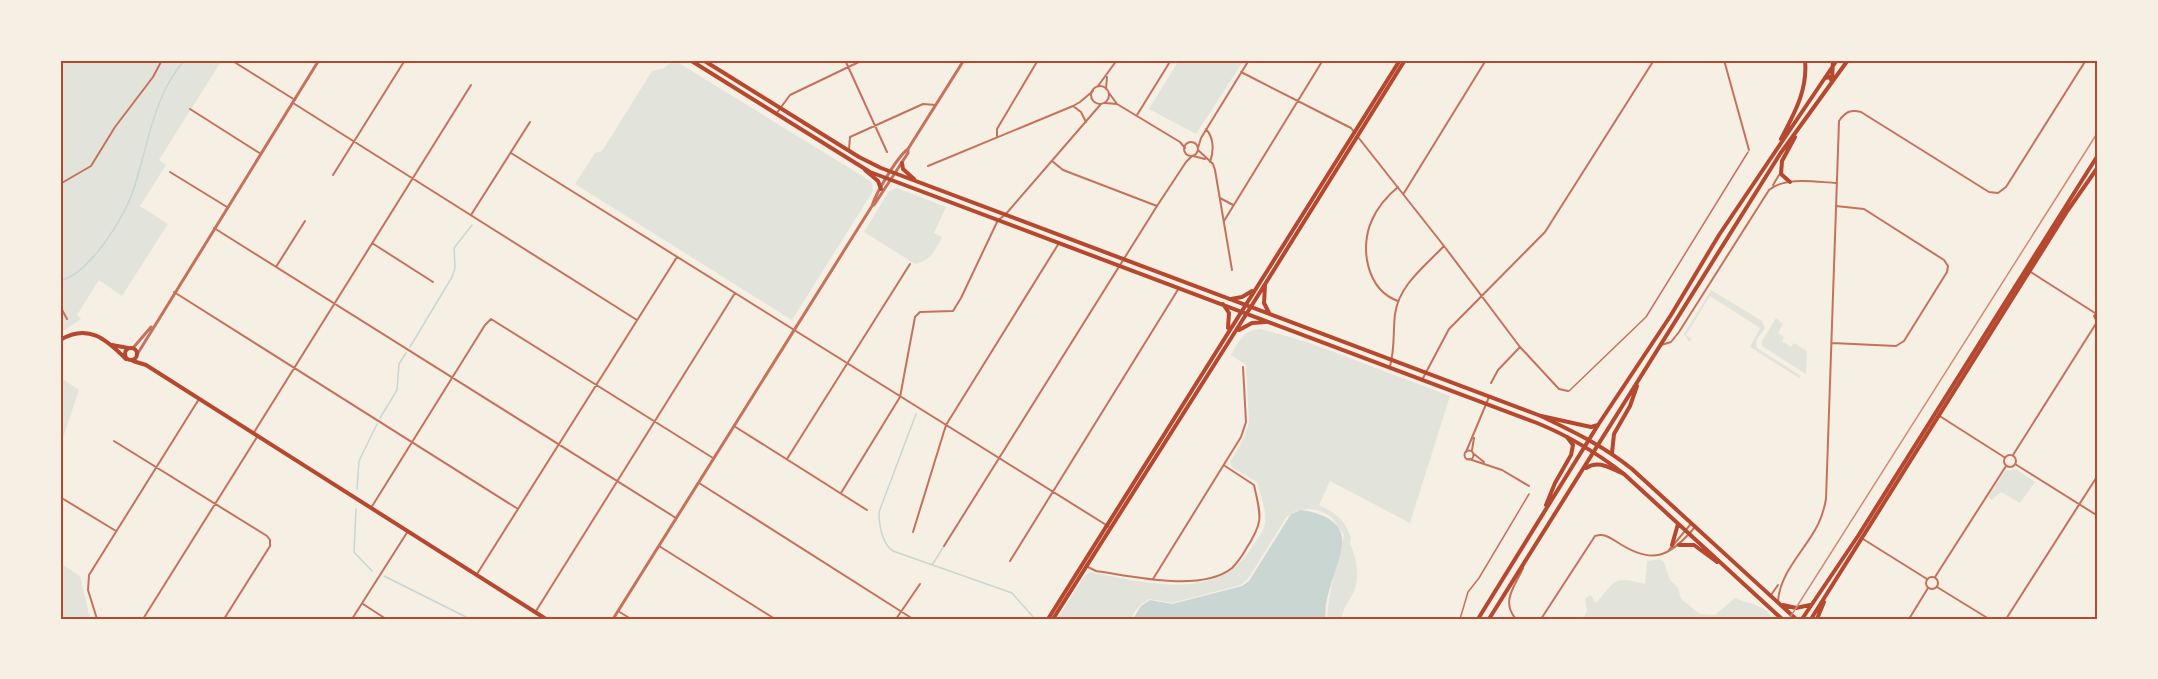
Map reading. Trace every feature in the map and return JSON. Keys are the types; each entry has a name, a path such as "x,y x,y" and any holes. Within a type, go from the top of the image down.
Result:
{"main road":[{"path":"690,60 864,169 878,181 880,189"},
{"path":"703,60 869,163 1541,416 1599,444 1612,453 1796,619"},
{"path":"1048,619 1251,308 1402,60"},
{"path":"1770,159 1800,100 1805,77 1805,60"},
{"path":"1489,619 1780,154 1848,60"},
{"path":"1832,82 1835,62"},
{"path":"1478,619 1584,446 1671,315 1719,235 1835,62"},
{"path":"1825,78 1829,76 1832,82"},
{"path":"1790,182 1780,172 1782,160 1803,123"},
{"path":"1109,527 1254,289 1356,134"},
{"path":"1811,619 2098,154"},
{"path":"902,164 903,169 916,181"},
{"path":"2027,270 2098,167"},
{"path":"864,169 1567,436 1624,474 1780,618"},
{"path":"1265,285 1265,307 1271,315"},
{"path":"1227,299 1242,297 1254,289"},
{"path":"1223,304 1229,313 1228,332"},
{"path":"1233,336 1252,322 1269,322"},
{"path":"60,340 71,334 84,332 111,344 131,348 146,365"},
{"path":"111,344 126,359 146,365 546,619"},
{"path":"126,359 125,352 131,348"},
{"path":"133,361 138,354"},
{"path":"1612,453 1614,434 1630,406 1640,379"},
{"path":"1541,416 1591,427 1598,425"},
{"path":"1541,516 1555,483 1571,455 1573,445 1567,436"},
{"path":"1582,471 1596,464 1624,474"},
{"path":"1672,545 1678,524"},
{"path":"1802,619 1860,537"},
{"path":"1679,545 1694,545 1723,566"},
{"path":"1053,619 1084,565"},
{"path":"1767,605 1770,596"},
{"path":"1817,619 1826,596"},
{"path":"1779,603 1796,608 1811,605"}],"street":[{"path":"60,67 63,60"},
{"path":"60,184 71,180 91,166 115,127 153,77 162,60"},
{"path":"231,60 354,142 637,320"},
{"path":"138,354 174,292 320,60"},
{"path":"333,175 405,60"},
{"path":"845,60 887,152"},
{"path":"776,114 790,95 863,60"},
{"path":"893,172 902,164 908,149 964,60"},
{"path":"997,136 997,129 1038,60"},
{"path":"928,166 1073,106 1108,75 1117,60"},
{"path":"1137,115 1172,60"},
{"path":"944,546 1157,207 1186,162 1198,149 1206,129 1249,60"},
{"path":"1224,221 1323,60"},
{"path":"1403,194 1486,60"},
{"path":"1422,380 1449,329 1545,232 1654,60"},
{"path":"1724,60 1749,150"},
{"path":"1770,596 1781,584 1814,532 1822,516 1826,499 1838,124 1845,114 1851,111 1861,112 1989,192 1998,193 2007,186 2086,60"},
{"path":"1241,72 1351,128 1520,347 1559,389 1568,391"},
{"path":"1106,89 1108,75"},
{"path":"253,434 471,85"},
{"path":"1094,89 1101,87 1106,89 1117,104"},
{"path":"1093,111 1094,89"},
{"path":"1105,103 1109,93"},
{"path":"1080,102 1093,101 1101,104"},
{"path":"848,151 850,137 923,104 936,105"},
{"path":"841,494 900,396 917,314 953,311 998,220 1005,215 1093,111 1101,104 1117,104 1180,142 1185,148 1186,162"},
{"path":"1073,106 1081,112 1086,122"},
{"path":"190,109 261,154"},
{"path":"471,215 530,122"},
{"path":"1206,129 1211,135 1214,152 1209,161"},
{"path":"1185,148 1201,138"},
{"path":"1180,142 1190,143 1198,149 1215,170 1232,270"},
{"path":"613,619 908,149"},
{"path":"511,153 1109,527"},
{"path":"1186,153 1209,161"},
{"path":"1052,161 1063,170 1157,207"},
{"path":"170,172 227,207"},
{"path":"1661,345 1671,342 1676,336 1780,172"},
{"path":"872,206 880,189 890,178"},
{"path":"1772,187 1790,182 1837,183"},
{"path":"1398,187 1385,198 1370,223 1366,251 1370,274 1385,295 1398,301"},
{"path":"1220,198 1233,205"},
{"path":"1832,343 1896,346 1904,341 1947,272 1948,266 1944,260 1872,213 1856,208 1836,206"},
{"path":"276,267 305,221"},
{"path":"214,228 676,518"},
{"path":"372,243 433,282"},
{"path":"913,532 946,425 1059,243"},
{"path":"1390,368 1398,301 1410,281 1444,246"},
{"path":"476,576 677,257"},
{"path":"787,459 910,264"},
{"path":"2027,270 2097,312 2095,320 2098,322 2013,455 2015,464 2098,516"},
{"path":"1010,561 1179,288"},
{"path":"174,292 518,509"},
{"path":"535,612 735,293"},
{"path":"60,306 67,319"},
{"path":"131,348 158,319"},
{"path":"370,508 485,325 491,319 714,459"},
{"path":"1491,383 1498,370 1520,347"},
{"path":"1152,580 1241,437 1246,423 1244,367"},
{"path":"1489,397 1466,457 1502,470 1528,486"},
{"path":"97,619 88,590 88,579 199,399"},
{"path":"1937,415 2004,457"},
{"path":"734,426 867,510"},
{"path":"1469,459 1473,453 1474,435"},
{"path":"143,619 257,437"},
{"path":"114,441 270,540 270,546 224,619"},
{"path":"1466,452 1473,453 1486,464"},
{"path":"2004,457 2013,455"},
{"path":"2004,457 2003,462 2006,466"},
{"path":"2006,466 2015,464"},
{"path":"1084,565 1096,571 1152,580 1197,580 1221,574 1236,562 1258,531 1261,515 1254,485 1225,465"},
{"path":"1935,578 2006,466"},
{"path":"2006,619 2098,475"},
{"path":"699,483 913,619"},
{"path":"60,497 116,531"},
{"path":"1669,550 1693,525"},
{"path":"352,619 408,531"},
{"path":"1541,619 1595,536 1605,535 1641,556 1658,555 1679,545 1687,532"},
{"path":"1860,537 1927,579 1935,578"},
{"path":"659,546 775,619"},
{"path":"1516,619 1511,614 1508,605 1509,593 1528,557"},
{"path":"1935,578 1937,587"},
{"path":"1909,619 1928,588 1927,579"},
{"path":"896,619 920,584"},
{"path":"1779,603 1781,584"},
{"path":"1928,588 1937,587 1989,619"},
{"path":"362,604 386,619"},
{"path":"618,611 631,619"},
{"path":"1489,619 1502,619"}],"lane":[{"path":"1568,391 1646,317 1749,150"},
{"path":"1461,619 1468,592 1479,578 1529,494"}],"shaded area":[{"path":"60,60 222,60 159,160 166,165 140,206 168,224 122,296 99,280 77,315 81,319 60,333"},
{"path":"674,60 872,182 873,191 792,320 575,184 595,153 602,151 652,71 664,68"},
{"path":"1179,60 1244,60 1196,134 1149,109"},
{"path":"897,188 946,207 934,233 942,237 937,247 929,257 915,264 864,232 889,191"},
{"path":"1711,290 1762,321 1765,328 1756,341 1757,348 1801,376 1799,378 1750,347 1760,328 1710,296 1686,335 1692,339 1689,342 1684,334"},
{"path":"1776,318 1783,324 1778,333 1784,337 1782,341 1791,347 1794,343 1807,351 1806,374 1762,346 1762,341"},
{"path":"1261,329 1310,343 1450,396 1410,523 1330,481 1319,505 1343,521 1351,538 1350,543 1357,568 1357,581 1344,609 1342,619 1327,619 1344,535 1328,515 1306,509 1290,514 1286,518 1248,579 1241,585 1172,603 1149,599 1136,610 1132,619 1057,619 1086,574 1090,572 1156,584 1199,583 1219,576 1237,565 1252,547 1263,530 1265,513 1257,482 1232,467 1230,462 1243,440 1249,423 1246,365 1231,355 1246,334"},
{"path":"60,377 79,390 60,447"},
{"path":"2016,469 2035,482 2020,503 2001,492 1992,500 1988,497 2005,471"},
{"path":"1301,510 1326,517 1340,530 1342,537 1341,551 1326,602 1325,619 1133,619 1141,606 1150,600 1172,604 1242,586 1249,581 1291,514"},
{"path":"1660,559 1664,562 1670,580 1678,588 1681,599 1700,614 1715,615 1735,598 1761,607 1773,619 1582,619 1587,612 1585,598 1591,595 1596,603 1612,584 1621,580 1645,584 1647,561"},
{"path":"60,563 80,576 90,619 60,619"}],"waterway":[{"path":"60,281 76,273 88,263 122,216 130,200 159,105 174,73 185,60"},
{"path":"410,347 452,277 455,268 454,248 472,225"},
{"path":"380,418 397,390 399,364 406,353"},
{"path":"916,414 879,512 886,544 893,551 1012,593 1035,619"},
{"path":"357,489 359,461 377,424"},
{"path":"356,509 354,552 372,571"},
{"path":"932,565 944,546"},
{"path":"384,576 470,619"}],"railway":[{"path":"1789,619 2098,132"}]}
